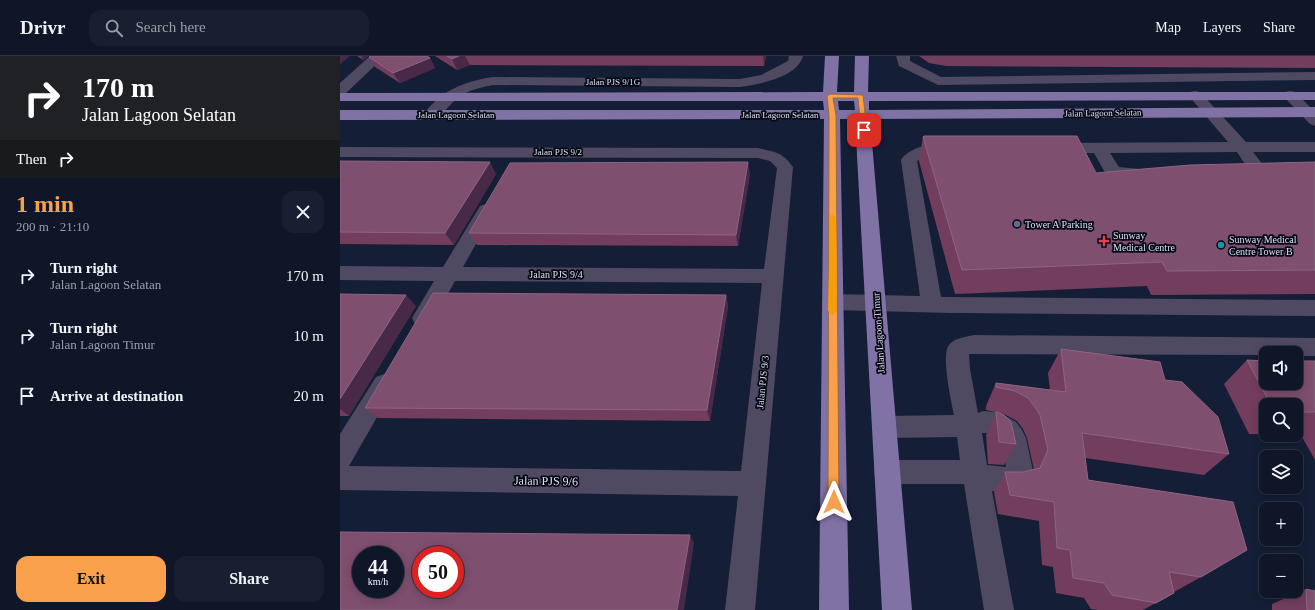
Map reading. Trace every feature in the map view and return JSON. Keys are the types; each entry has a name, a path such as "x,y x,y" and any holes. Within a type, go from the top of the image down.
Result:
{"main road":[{"path":"832,56 830,96 832,115 834,610"},
{"path":"862,61 872,76"},
{"name":"Jalan Lagoon Timur","path":"862,61 861,96 897,610"},
{"path":"759,97 790,91 814,81 831,71"},
{"path":"885,84 916,96"},
{"name":"Jalan Lagoon Selatan","path":"340,97 1315,96"},
{"name":"Jalan Lagoon Selatan","path":"340,115 921,115 1209,112 1312,115"},
{"path":"768,115 790,120 816,130 832,146"},
{"path":"865,145 874,131 882,125 897,119 921,115"}],"street":[{"path":"343,85 378,56"},
{"name":"Jalan PJS 9/1G","path":"431,115 448,97 465,87 478,83 493,81 740,83 765,79 794,63 796,56"},
{"path":"903,56 904,63 938,81 1315,76"},
{"path":"1234,95 1261,76"},
{"path":"1087,96 1117,78"},
{"path":"1195,95 1241,147 1262,174 1239,174"},
{"path":"1290,95 1312,115"},
{"path":"1033,148 1315,147"},
{"path":"1099,148 1113,172 1156,174"},
{"path":"932,304 909,160 916,153 925,151 969,149"},
{"name":"Jalan PJS 9/2","path":"340,152 758,153 776,157"},
{"path":"508,172 520,152"},
{"name":"Jalan PJS 9/3","path":"740,610 785,167 776,157"},
{"path":"413,335 497,192"},
{"name":"Jalan PJS 9/4","path":"340,273 773,276"},
{"path":"833,302 1315,308"},
{"path":"999,610 956,359 957,351 962,346 982,344 1315,347"},
{"path":"340,458 392,369"},
{"path":"884,427 968,426 983,422 995,423 1008,430 1013,438 1020,471 1018,478 1000,480 985,478 975,472 887,472"},
{"name":"Jalan PJS 9/6","path":"340,478 752,484"}],"building":[{"path":"427,56 430,58 393,73 369,57"},
{"path":"447,56 459,56 452,59"},
{"path":"1077,136 1096,173 1190,165 1315,162 1315,270 1167,271 1162,262 962,270 923,137"},
{"path":"340,161 490,162 445,233 340,232"},
{"path":"748,162 736,235 469,233 510,163"},
{"path":"433,293 726,295 707,410 365,408"},
{"path":"340,294 406,295 340,399"},
{"path":"1061,349 1160,362 1165,380 1182,382 1218,417 1229,454 1082,433 1088,480 1233,502 1247,550 1201,577 1169,572 1174,593 1156,603 1112,595 1104,583 1073,578 1070,550 1057,548 1054,502 1010,495 1005,472 1023,472 1040,468 1048,450 1040,415 1028,398 1015,391 996,387 996,383 1066,392"},
{"path":"1247,360 1259,361 1259,382"},
{"path":"1303,361 1315,361 1315,412 1303,412 1303,398 1267,398 1263,390 1303,390"},
{"path":"996,412 1004,415 1011,422 1016,444 999,442"},
{"path":"340,532 690,535 677,610 340,610"},
{"path":"1306,589 1315,591 1315,610 1307,610"}],"slow traffic":[{"path":"833,217 833,311"}],"place":[{"name":"Tower A Parking","path":"1017,224"},
{"name":"Sunway Medical Centre","path":"1104,241"},
{"name":"Sunway Medical Centre Tower B","path":"1221,245"}],"route":[{"path":"834,502 832,115 830,96 861,96 864,130"}]}
